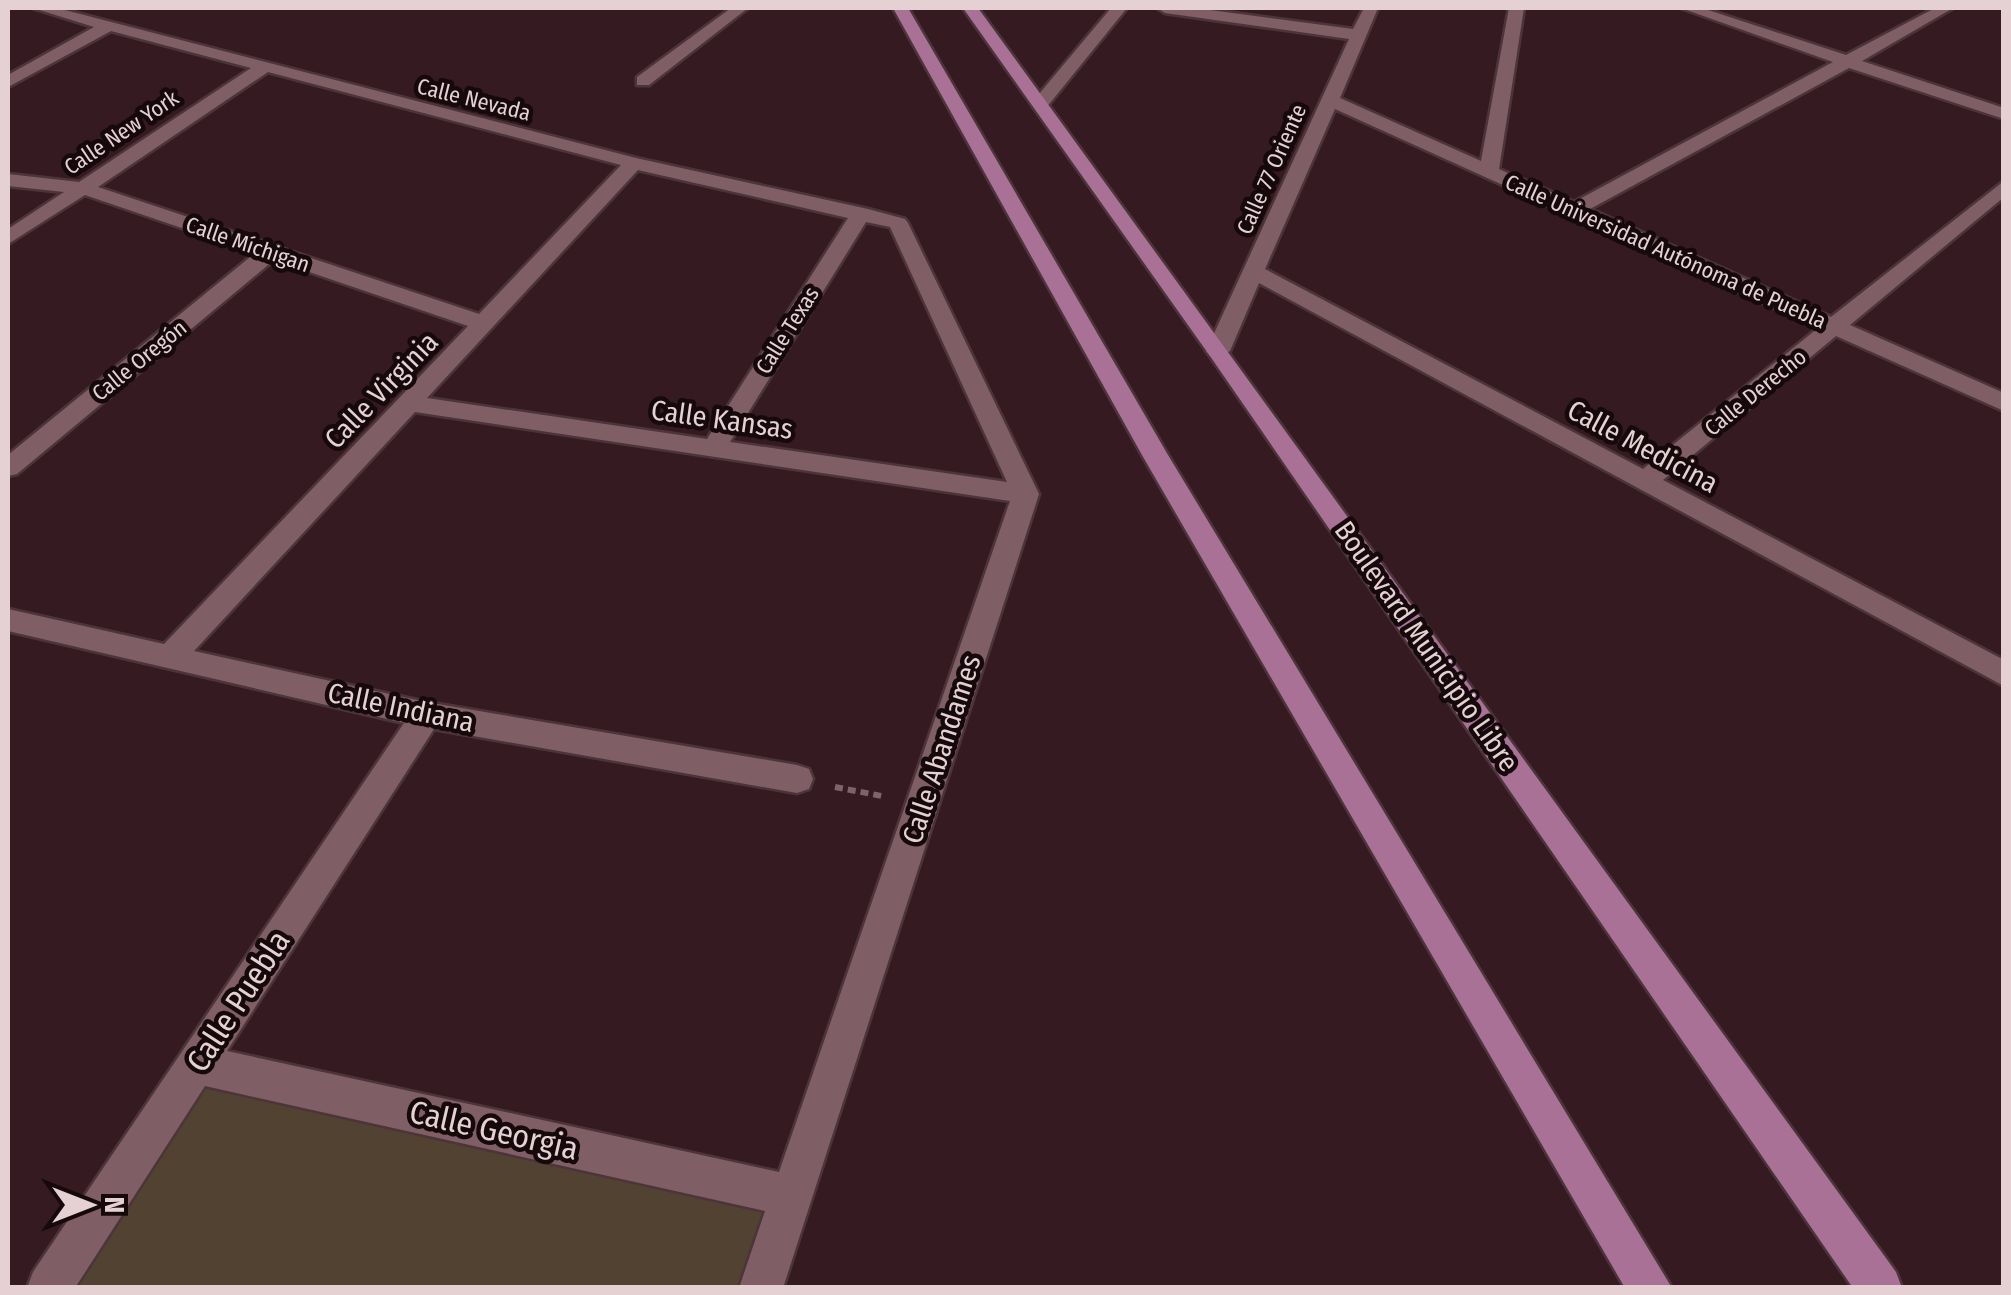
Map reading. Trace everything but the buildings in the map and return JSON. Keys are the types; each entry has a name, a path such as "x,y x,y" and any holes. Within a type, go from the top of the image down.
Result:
{"main road":[{"path":"900,8 1155,455 1650,1288"},
{"name":"Boulevard Municipio Libre","path":"970,8 1218,350 1880,1288"}],"street":[{"name":"Calle Nevada","path":"41,8 634,164 898,223 1026,494"},
{"path":"644,81 740,8"},
{"path":"1040,104 1119,8"},
{"path":"1165,8 1359,34"},
{"name":"Calle 77 Oriente","path":"1218,350 1370,8"},
{"path":"1490,172 1516,8"},
{"path":"1688,8 2004,114"},
{"path":"1574,210 1946,8"},
{"path":"8,82 106,27"},
{"name":"Calle New York","path":"8,238 263,68"},
{"name":"Calle Universidad Autónoma de Puebla","path":"1328,99 2004,403"},
{"name":"Calle Virginia","path":"170,657 634,164"},
{"name":"Calle Míchigan","path":"8,180 83,188 485,324"},
{"name":"Calle Derecho","path":"1645,481 2004,188"},
{"name":"Calle Texas","path":"714,448 860,213"},
{"name":"Calle Oregón","path":"8,468 271,251"},
{"name":"Calle Medicina","path":"1254,271 2004,674"},
{"name":"Calle Kansas","path":"409,403 1026,494"},
{"name":"Calle Abandames","path":"761,1288 1026,494"},
{"name":"Calle Indiana","path":"8,620 426,715 797,780"},
{"name":"Calle Puebla","path":"49,1288 426,715"},
{"name":"Calle Georgia","path":"196,1064 792,1196"}],"path":[{"path":"797,780 922,804"}],"shaded area":[{"path":"198,1070 780,1202 751,1287 55,1288"}]}
